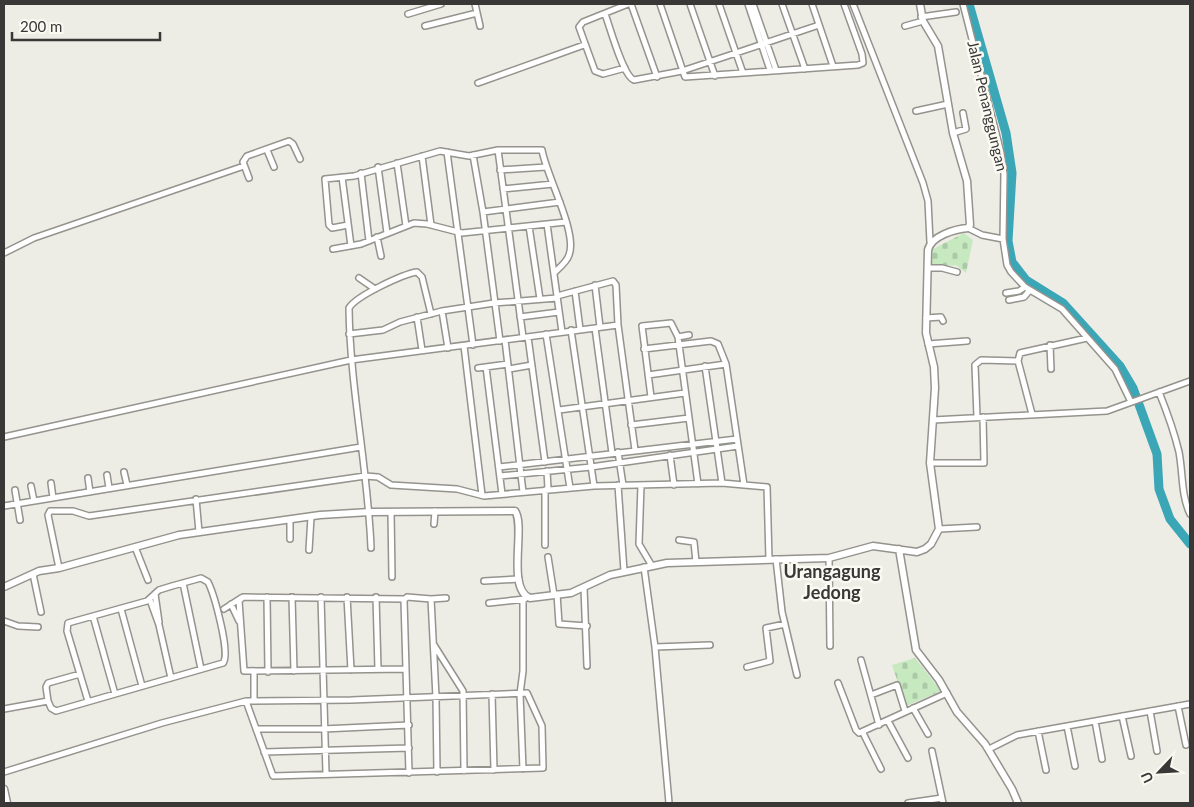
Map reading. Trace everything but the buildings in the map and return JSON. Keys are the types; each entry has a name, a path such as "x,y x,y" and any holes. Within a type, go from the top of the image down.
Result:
{"street":[{"path":"408,14 441,4"},
{"path":"475,4 480,26"},
{"path":"625,68 599,74 593,66 584,45 580,25 629,5 639,4"},
{"path":"660,4 682,71 688,78 858,65 863,60 844,4"},
{"path":"690,4 715,76"},
{"path":"719,4 743,73"},
{"path":"748,4 773,70"},
{"path":"753,4 764,44"},
{"path":"782,4 805,69"},
{"path":"812,4 834,66"},
{"path":"489,603 556,595 584,588 624,571 652,566 696,562 829,558 873,546 917,552 926,549 937,536 939,529 930,463 935,372 928,344 926,318 930,242 928,208 923,183 853,4"},
{"path":"920,4 922,19 938,46 953,133 967,180 968,228"},
{"name":"Jalan Penanggungan","path":"963,4 1001,154 1004,174 1003,239 1007,265 1025,287 1062,309 1115,369 1130,403"},
{"path":"629,5 657,77"},
{"path":"905,26 922,19 956,12"},
{"path":"425,26 477,13"},
{"path":"605,14 631,79 657,77 682,71 819,25"},
{"path":"478,83 584,45"},
{"path":"916,111 948,104"},
{"path":"953,133 966,129 963,114"},
{"path":"249,178 244,166 244,158 292,142 300,159"},
{"path":"348,226 332,228 329,225 324,183 326,178 361,174 378,167 447,152 473,155 498,150 540,148 566,222 570,252 568,258 554,273"},
{"path":"267,150 274,167"},
{"path":"498,150 520,317 532,365 545,462"},
{"path":"447,152 473,345"},
{"path":"473,155 486,231 494,304 508,366 523,492"},
{"path":"422,156 431,225"},
{"path":"397,163 406,226"},
{"path":"4,253 34,238 244,166"},
{"path":"378,167 387,233"},
{"path":"500,170 546,167"},
{"path":"361,174 370,241"},
{"path":"342,177 350,246"},
{"path":"503,188 553,184"},
{"path":"483,212 560,202"},
{"path":"332,249 370,241 387,233 418,223 458,233 566,222"},
{"path":"547,224 562,332"},
{"path":"529,226 540,299"},
{"path":"930,242 955,230 968,228 982,235 1003,239"},
{"path":"377,237 381,256"},
{"path":"928,268 942,268 957,272"},
{"path":"371,548 370,512 349,334 350,305 375,289 410,273 420,273 431,314"},
{"path":"359,278 375,289"},
{"path":"349,334 383,330 396,323 442,311 557,297 611,281 615,283 618,325 635,450"},
{"path":"595,286 606,404 615,453 620,463 624,571"},
{"path":"1006,293 1019,291 1025,287"},
{"path":"1009,300 1024,297 1030,290"},
{"path":"575,291 580,329"},
{"path":"442,311 448,348"},
{"path":"520,317 559,312"},
{"path":"417,317 422,350"},
{"path":"926,318 941,317 943,321"},
{"path":"652,398 641,330 644,326 671,323 680,344 698,484"},
{"path":"4,435 352,360 618,325"},
{"path":"571,330 594,486"},
{"path":"546,334 570,488"},
{"path":"678,337 689,335"},
{"path":"1032,414 1018,361 1022,352 1087,338"},
{"path":"644,350 714,341 722,350 726,364 738,446 748,486"},
{"path":"928,344 967,341"},
{"path":"464,346 482,496"},
{"path":"1050,346 1051,369"},
{"path":"930,463 984,463 975,365 981,360 1018,361"},
{"path":"648,375 726,364"},
{"path":"478,368 532,365"},
{"path":"705,366 722,483"},
{"path":"486,367 502,494"},
{"path":"933,420 1032,414 1093,413 1130,403 1190,381"},
{"path":"1159,392 1172,424 1179,452 1184,492 1190,514"},
{"path":"559,410 685,393"},
{"path":"631,425 689,418"},
{"path":"499,468 737,439"},
{"path":"500,476 591,467 738,446"},
{"path":"4,506 361,447"},
{"path":"670,455 674,485"},
{"path":"545,545 547,471"},
{"path":"124,472 127,485"},
{"path":"107,475 109,488"},
{"path":"59,568 48,515 50,511 73,511 89,516 365,476 378,477 391,485 457,489 482,496 621,485 722,483 767,487 772,559 797,675"},
{"path":"88,478 90,492"},
{"path":"50,483 53,498"},
{"path":"641,485 639,544 652,566"},
{"path":"31,486 34,502"},
{"path":"15,490 20,520"},
{"path":"196,500 199,532"},
{"path":"434,524 435,511"},
{"path":"4,587 33,574 199,532 311,517 370,512 515,511 519,518 516,565 525,599 523,671 520,694 523,769"},
{"path":"391,512 392,577"},
{"path":"310,550 311,517"},
{"path":"290,520 290,539"},
{"path":"939,529 978,527"},
{"path":"679,540 694,542 696,562"},
{"path":"135,547 148,580"},
{"path":"899,549 916,650 947,693 957,712 989,749 1018,803"},
{"path":"548,557 556,595 559,624 587,626"},
{"path":"829,558 830,646"},
{"path":"644,567 655,647 669,803"},
{"path":"33,574 40,612"},
{"path":"80,674 48,683 46,687 48,701 52,710 56,711 223,663 226,658 215,597 208,582 204,578 183,583 155,594 150,600 67,625 88,701"},
{"path":"484,581 520,579"},
{"path":"183,583 201,669"},
{"path":"584,588 587,626 586,666"},
{"path":"155,594 159,625 171,678"},
{"path":"266,597 268,672"},
{"path":"292,597 294,671"},
{"path":"321,597 323,729 326,773"},
{"path":"347,597 351,670"},
{"path":"376,597 378,669"},
{"path":"241,598 242,670 268,672 406,669"},
{"path":"224,609 241,598 446,598"},
{"path":"404,599 410,748 409,773"},
{"path":"431,599 436,696 437,772"},
{"path":"150,600 159,625"},
{"path":"231,604 240,624"},
{"path":"121,609 142,686"},
{"path":"93,616 115,694"},
{"path":"4,621 18,626 38,627"},
{"path":"747,667 770,661 766,628 785,624"},
{"path":"434,645 463,691 464,771"},
{"path":"655,647 710,646"},
{"path":"861,660 879,724"},
{"path":"254,672 254,700"},
{"path":"838,683 856,730 864,732 905,711 947,693"},
{"path":"871,694 897,685 905,711"},
{"path":"492,694 494,770"},
{"path":"4,772 162,723 246,701 492,694 527,694 542,726 542,768 273,776 246,701"},
{"path":"4,710 48,701"},
{"path":"989,749 1017,735 1190,704"},
{"path":"1178,706 1186,746"},
{"path":"914,708 928,734"},
{"path":"1150,711 1157,752"},
{"path":"1122,716 1131,756"},
{"path":"888,721 908,758"},
{"path":"1095,721 1102,759"},
{"path":"256,729 323,729 408,725"},
{"path":"1067,726 1075,766"},
{"path":"1038,731 1046,770"},
{"path":"864,732 881,769"},
{"path":"264,752 410,748"},
{"path":"908,803 943,801 932,751"},
{"path":"4,792 7,803"}],"green space":[{"path":"964,233 973,240 966,273 956,265 932,267 931,252"},
{"path":"915,658 941,691 906,706 892,665"}],"waterway":[{"path":"969,4 1006,133 1012,173 1008,241 1012,262 1026,280 1063,303 1120,366 1133,388 1157,454 1159,489 1170,519 1190,544"}],"district":[{"name":"Urangagung Jedong","path":"832,582"}]}
